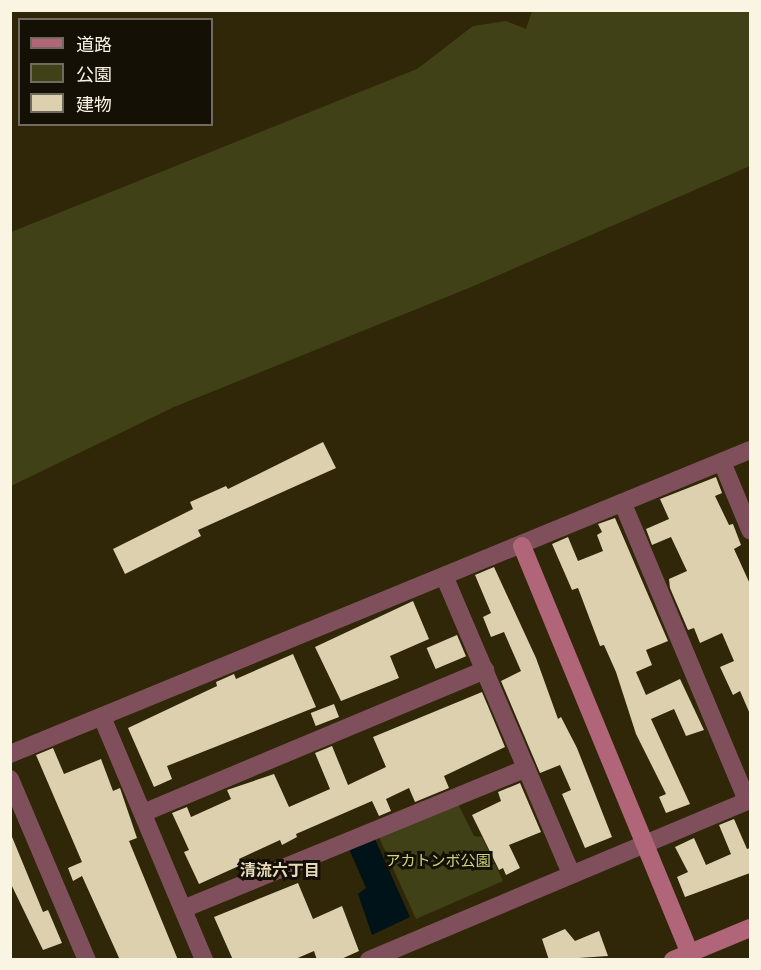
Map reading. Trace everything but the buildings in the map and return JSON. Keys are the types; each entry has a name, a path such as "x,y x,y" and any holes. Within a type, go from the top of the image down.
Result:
{"street":[{"path":"10,754 445,578 750,450"},
{"path":"722,462 750,530"},
{"path":"369,960 396,954 571,874 749,801 623,504"},
{"path":"522,546 646,843 685,957 750,928"},
{"path":"445,578 571,874"},
{"path":"143,813 485,670"},
{"path":"102,717 204,960"},
{"path":"183,909 526,768"},
{"path":"10,779 87,960"}],"green space":[{"path":"532,11 750,11 750,166 469,288 174,407 11,486 11,232 417,69 473,26 506,21 526,29"},
{"name":"アカトンボ公園","path":"457,802 474,836 482,837 503,881 416,919 378,835"}],"shaded area":[{"path":"375,839 410,917 372,935 358,894 366,888 349,849"}],"district":[{"name":"清流六丁目","path":"280,870"}]}
